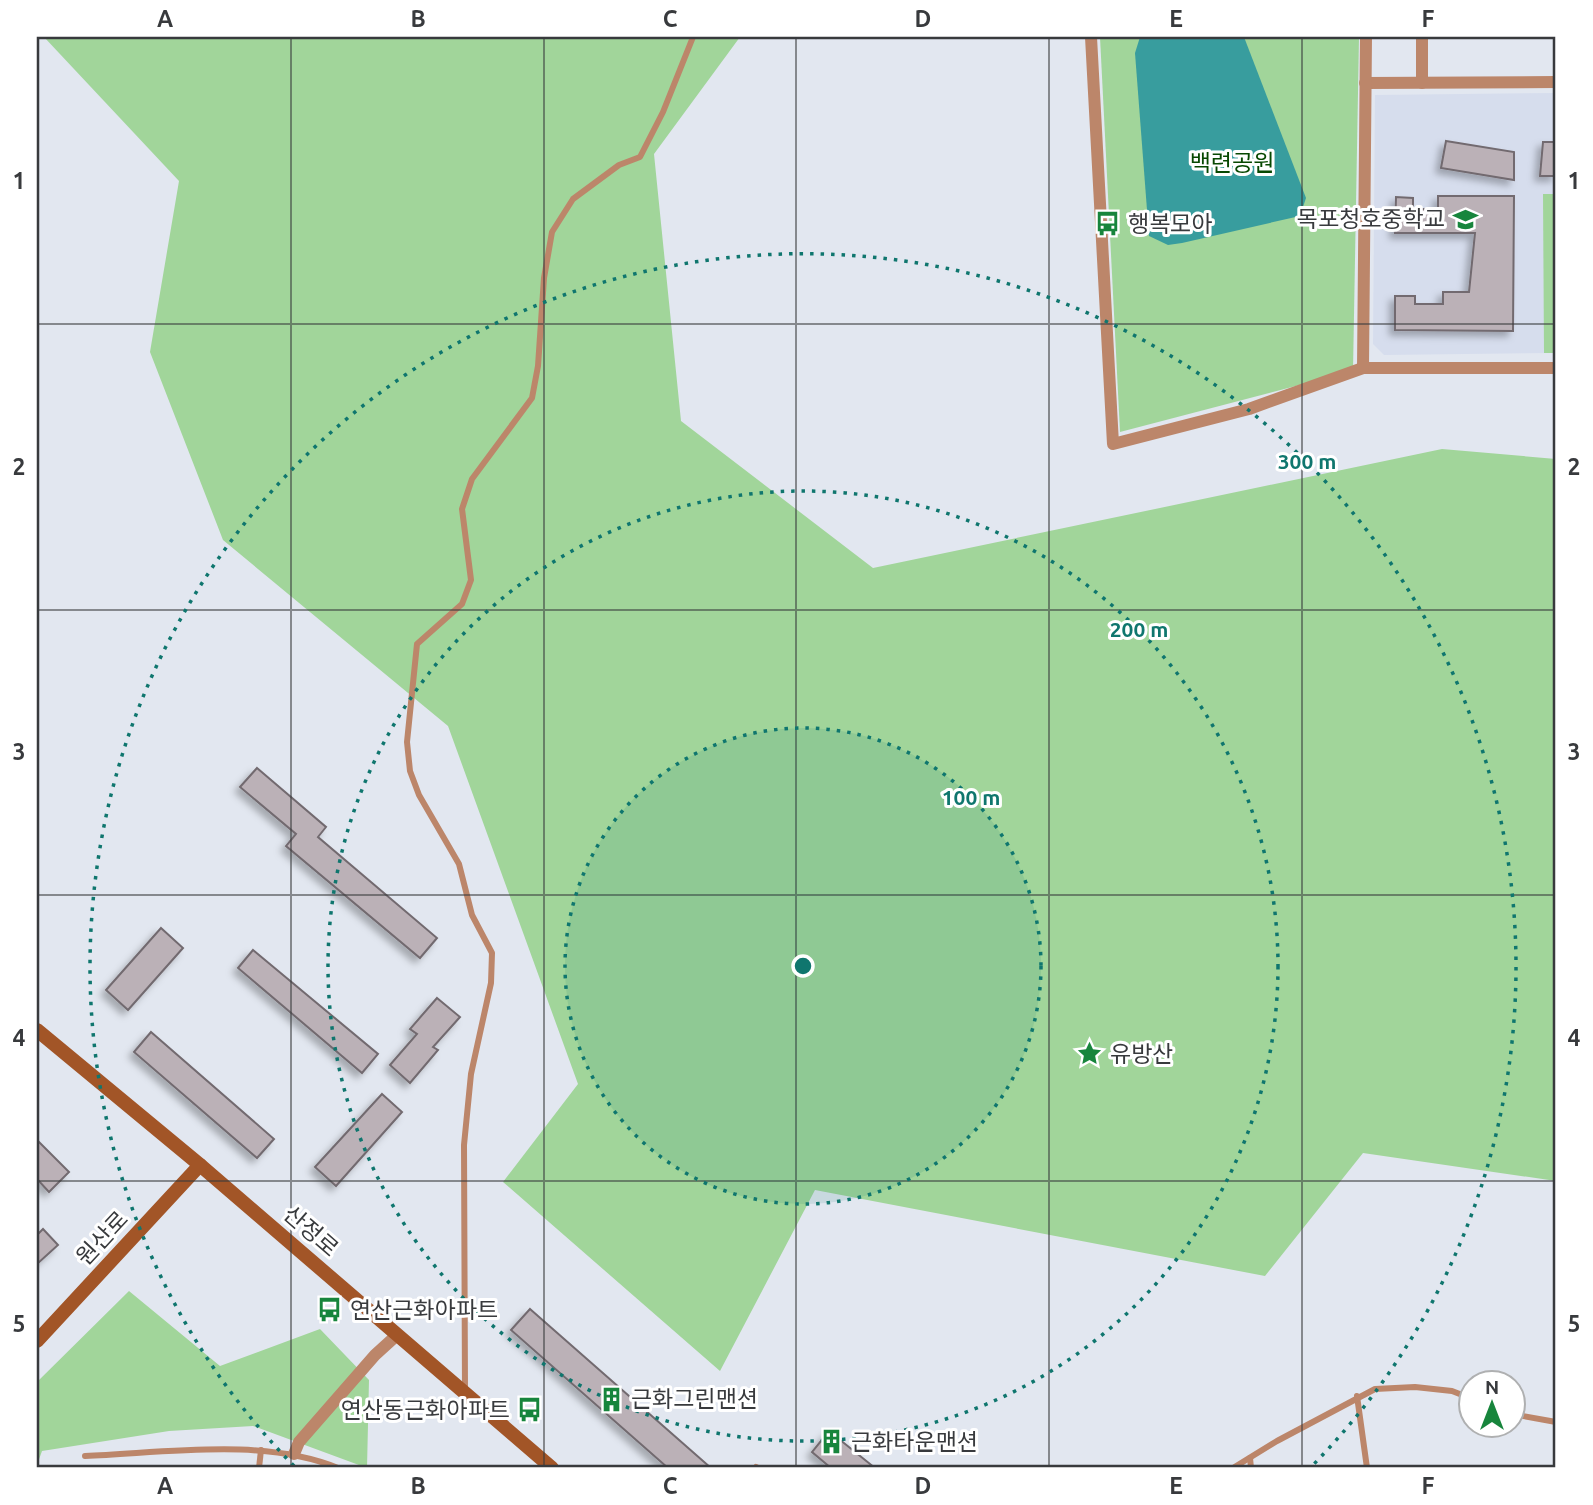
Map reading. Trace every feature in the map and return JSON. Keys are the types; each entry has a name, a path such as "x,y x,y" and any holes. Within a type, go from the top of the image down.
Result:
{"street":[{"path":"1091,37 1113,444 1249,409 1363,368 1556,368"},
{"path":"1363,368 1366,37"},
{"path":"1422,37 1422,83"},
{"path":"1365,83 1556,82"},
{"name":"산정로","path":"37,1030 200,1165 552,1468"},
{"name":"원산로","path":"37,1341 200,1165"},
{"path":"294,1454 299,1442 375,1355 397,1335"}],"lane":[{"path":"465,1393 464,1145 471,1074 491,984 492,953 472,915 459,864 419,795 410,771 407,742 417,644 462,604 471,580 463,509 472,479 532,398 538,366 544,278 552,232 573,200 619,165 639,157 663,112 693,37"},
{"path":"1233,1468 1357,1396 1375,1389 1415,1387 1456,1392"},
{"path":"1357,1396 1367,1468"},
{"path":"1526,1416 1556,1422"},
{"path":"259,1468 261,1450"},
{"path":"85,1456 261,1450 294,1454 338,1468"},
{"path":"1250,1458 1251,1468"}],"shaded area":[{"name":"목포청호중학교","path":"1556,93 1556,353 1384,355 1373,344 1375,95"}],"green space":[{"path":"44,37 740,37 654,154 681,421 873,568 1442,449 1556,459 1556,1181 1363,1153 1265,1276 815,1190 720,1371 503,1182 578,1084 448,726 223,540 150,352 179,181"},
{"name":"백련공원","path":"1100,37 1359,37 1353,371 1120,432"},
{"path":"1543,194 1556,194 1556,353 1544,353"},
{"path":"129,1291 220,1366 320,1329 369,1380 367,1468 253,1426 169,1431 42,1451 37,1465 37,1382"}],"water":[{"path":"1140,37 1244,37 1306,198 1300,216 1168,245 1149,236 1135,53"}],"building":[{"path":"1446,141 1514,152 1514,180 1441,168"},
{"path":"1543,142 1556,142 1556,176 1540,176"},
{"path":"1438,196 1514,196 1513,331 1395,330 1395,296 1415,296 1415,304 1443,304 1443,292 1469,292 1475,233 1395,233 1396,197 1413,198 1413,209 1438,209"},
{"path":"257,768 326,827 318,837 437,938 420,958 286,846 296,834 240,787"},
{"path":"161,928 183,948 128,1010 106,990"},
{"path":"253,950 378,1054 362,1073 238,968"},
{"path":"437,998 460,1017 433,1047 438,1050 410,1083 390,1065 417,1034 410,1029"},
{"path":"151,1032 274,1139 257,1158 134,1052"},
{"path":"382,1094 402,1112 336,1186 315,1167"},
{"path":"37,1140 69,1172 49,1192 37,1179"},
{"path":"43,1229 58,1245 37,1264 37,1235"},
{"name":"근화그린맨션","path":"530,1309 711,1468 668,1468 511,1330"},
{"name":"근화타운맨션","path":"829,1431 875,1468 831,1468 812,1452"}],"place":[{"name":"목포청호중학교","path":"1465,219"},
{"name":"행복모아","path":"1108,224"},
{"name":"유방산","path":"1090,1054"},
{"name":"연산근화아파트","path":"330,1310"},
{"name":"근화그린맨션","path":"611,1399"},
{"name":"연산동근화아파트","path":"530,1410"},
{"name":"근화타운맨션","path":"831,1442"}]}
